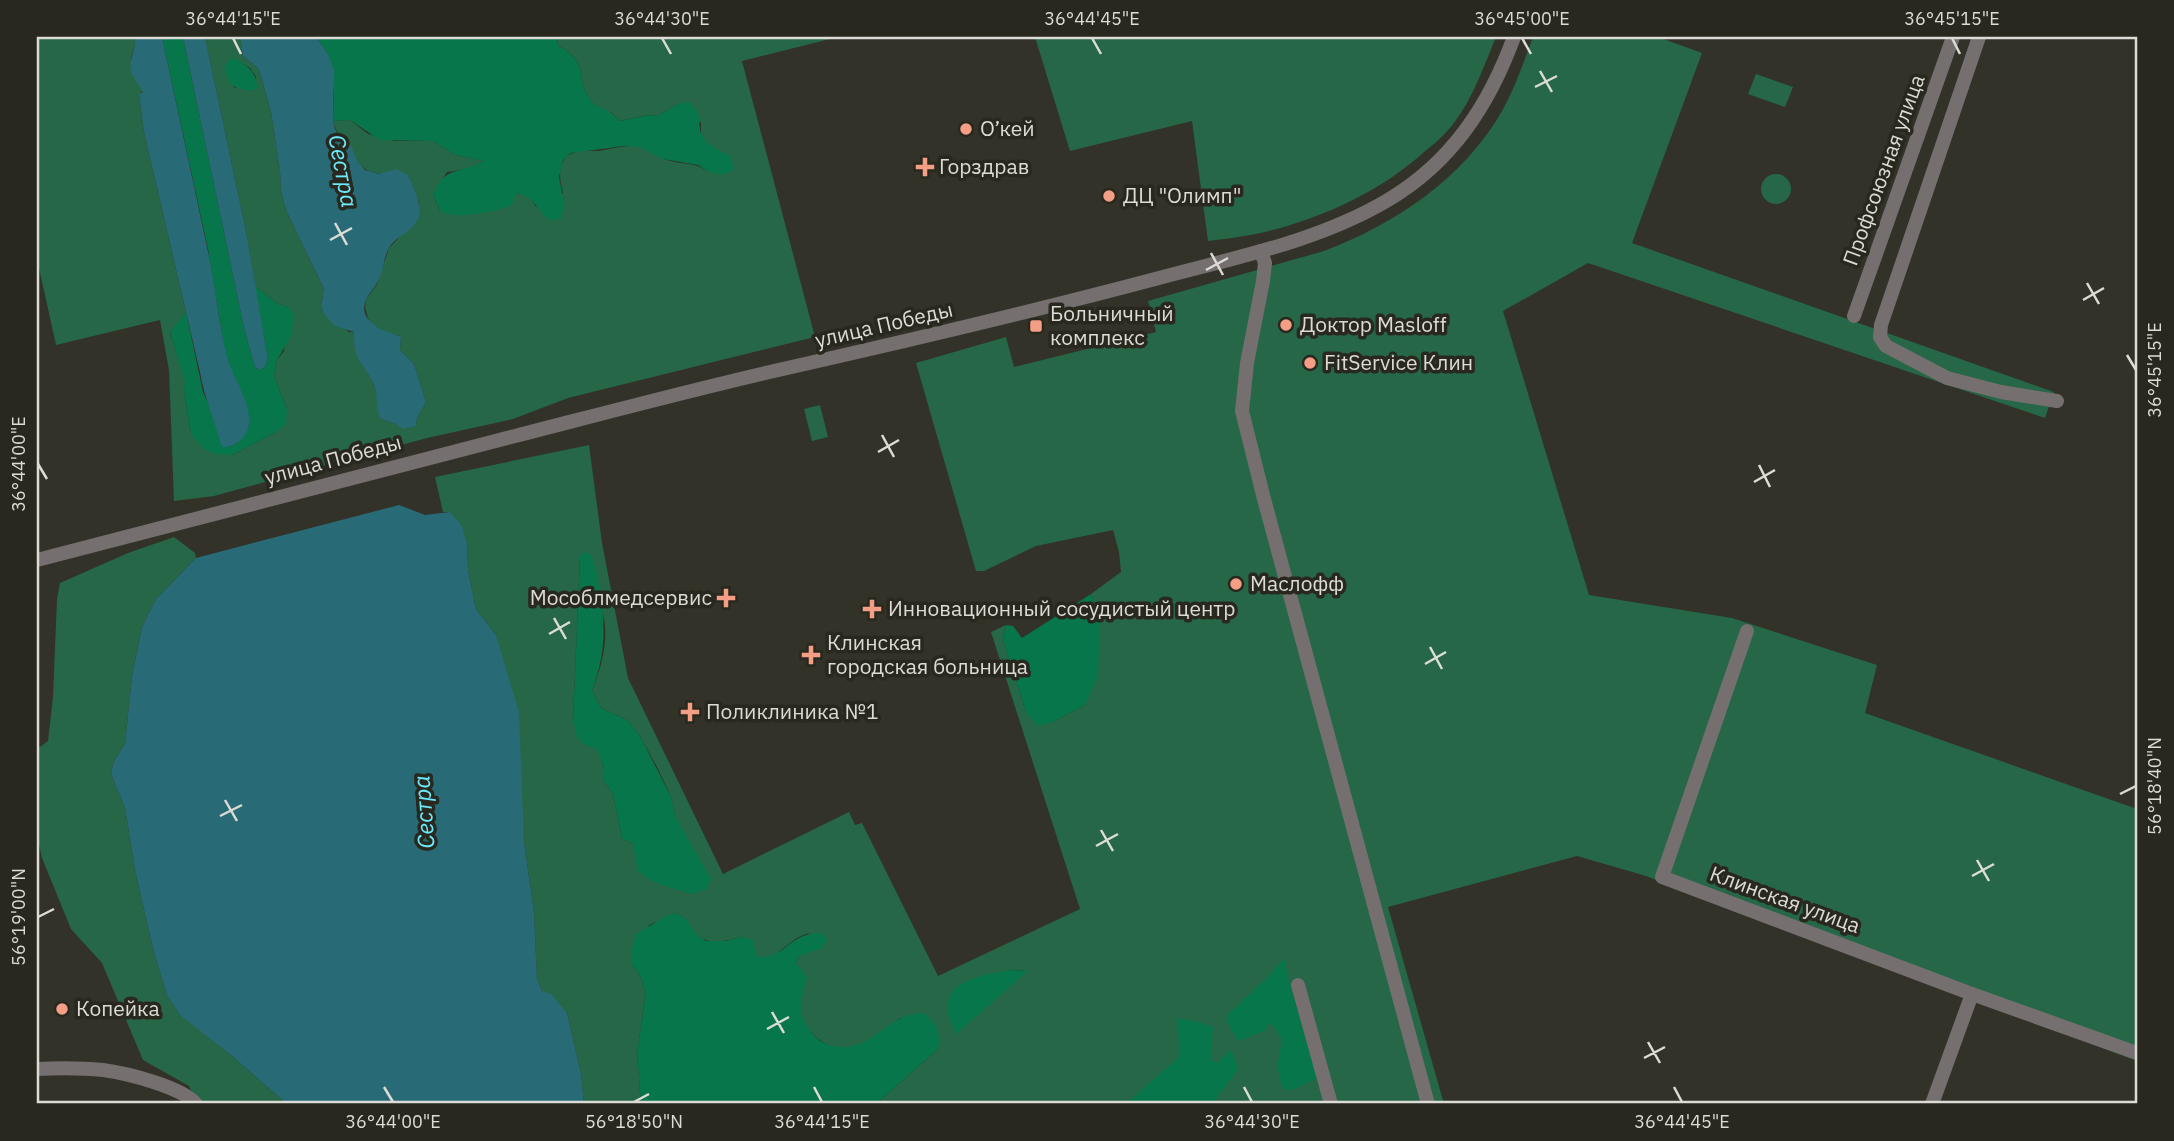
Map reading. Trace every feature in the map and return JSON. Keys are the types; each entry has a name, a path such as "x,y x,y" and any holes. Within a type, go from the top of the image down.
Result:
{"street":[{"name":"улица Победы","path":"37,560 678,394 1007,318 1261,251 1318,233 1390,200 1456,144 1470,127 1491,90 1514,37"},
{"name":"Профсоюзная улица","path":"1854,317 1953,37"},
{"path":"1979,37 1881,325 1880,337 1886,346 1947,378 2001,392 2057,401"},
{"path":"1261,251 1265,263 1263,281 1247,363 1242,411 1428,1104"},
{"name":"Клинская улица","path":"1747,631 1662,877 2137,1053"},
{"path":"1298,985 1331,1104"},
{"path":"1932,1104 1972,994"},
{"path":"37,1069 106,1070 172,1089 194,1100 196,1104"}],"green space":[{"path":"37,37 135,37 131,63 143,91 139,94 144,132 186,312 170,333 186,382 184,391 191,434 232,455 276,432 287,409 274,376 277,360 284,351 289,307 278,304 255,286 205,37 240,37 243,56 259,69 271,112 281,191 286,210 324,289 321,306 323,313 349,332 354,332 358,354 375,389 381,419 416,426 417,418 426,402 414,364 400,350 401,336 382,332 373,326 365,307 366,300 377,284 389,248 397,240 419,203 408,175 373,173 364,168 353,157 333,121 350,120 368,134 395,141 433,141 455,155 485,161 467,169 447,172 433,195 440,211 517,193 529,196 536,207 563,193 560,173 563,161 567,156 581,151 636,146 667,160 694,165 707,171 708,144 701,135 701,123 680,103 657,116 647,115 620,121 592,102 583,85 579,65 558,45 557,37 838,37 742,61 815,337 568,398 513,419 427,438 214,496 174,501 169,370 160,320 56,345 37,259","holes":["232,57 250,68 256,77 253,91 233,87"]},
{"path":"162,37 183,37 244,328 255,367 260,370 268,360 255,286 278,304 289,307 294,315 291,336 277,360 274,376 287,409 286,424 232,455 214,454 203,448 191,434 185,382 170,332 186,312 203,392 224,447 232,446 249,426 225,352 208,249"},
{"path":"316,37 557,37 558,45 579,65 583,86 595,105 607,110 620,121 648,115 657,116 680,103 689,102 699,116 703,137 731,157 734,170 722,175 698,165 663,159 640,147 623,146 571,153 563,160 559,177 564,204 561,219 550,220 532,201 517,193 511,206 475,214 448,214 440,211 433,195 438,185 448,174 484,161 455,155 433,141 380,140 350,120 333,121 334,92 328,54"},
{"path":"1035,37 1496,37 1478,82 1461,113 1443,135 1405,168 1345,204 1301,222 1256,234 1208,241 1192,121 1070,151"},
{"path":"1533,37 1658,37 1702,53 1632,243 2054,392 2045,418 1588,263 1503,311 1589,595 1732,618 1877,665 1865,713 2137,809 2137,1061 1646,876 1577,856 1388,907 1444,1104 876,1104 938,1049 900,1018 860,1045 843,1048 826,1044 805,1024 799,1006 799,973 796,963 809,933 796,938 773,955 756,957 741,937 724,941 706,940 696,934 677,913 649,925 632,965 640,975 646,992 637,1054 641,1104 584,1104 581,1074 567,1013 542,991 537,979 534,912 524,842 520,786 496,635 476,609 468,570 467,544 450,512 443,512 435,477 589,445 602,543 628,678 723,874 849,812 855,825 862,823 938,976 1080,909 991,632 1006,625 1003,639 1026,712 1053,722 1085,705 1100,616 1091,594 1121,572 1113,530 1036,546 984,571 976,571 916,363 1006,337 1014,367 1156,332 1148,301 1324,251 1376,227 1425,196 1468,158 1502,111","holes":["580,557 605,625 602,659 592,691 601,708 627,720 640,736 657,767 671,797 691,894 679,890 635,851 633,844 622,838 613,794 604,781 604,768 597,748 583,744 573,720","1011,970 1027,971 956,1033 947,1008 961,984"]},
{"path":"233,57 253,73 257,88 253,91 236,87 229,82 225,65"},
{"path":"1756,74 1793,87 1785,107 1748,94"},
{"path":"1776,174 1786,179 1791,189 1786,199 1776,204 1766,199 1761,189 1766,179"},
{"path":"820,405 828,437 812,441 804,409"},
{"path":"174,537 195,553 196,558 156,599 142,627 132,676 125,744 113,763 111,774 125,808 136,875 167,995 182,1016 287,1104 198,1104 189,1086 143,1060 102,963 71,929 42,858 37,835 37,749 48,741 60,583 128,553"},
{"path":"584,552 591,555 594,564 603,619 602,654 592,691 601,708 627,720 640,736 671,797 675,816 711,879 707,889 691,894 656,883 638,872 633,844 622,838 613,794 604,781 604,768 597,749 583,744 577,737 573,720 580,557"},
{"path":"1091,594 1100,616 1098,676 1085,705 1053,722 1038,726 1026,712 1003,639 1006,625 1013,626 1022,638"},
{"path":"677,913 706,941 726,941 741,937 753,940 757,957 776,954 802,936 823,933 827,940 822,948 799,956 796,963 807,977 801,999 801,1012 816,1037 830,1045 851,1047 903,1017 924,1013 937,1029 938,1049 876,1104 641,1104 637,1054 646,992 640,975 632,965 631,951 636,934 666,916"},
{"path":"1284,958 1291,990 1319,1077 1295,1089 1284,1090 1278,1065 1282,1040 1275,1028 1269,1022 1266,1030 1238,1041 1227,1022 1227,1015 1267,978"},
{"path":"1011,970 1028,971 956,1034 947,1007 949,997 955,990 972,979"},
{"path":"1177,1018 1213,1027 1212,1061 1217,1063 1230,1050 1238,1069 1212,1104 1126,1104 1180,1056"}],"water":[{"path":"135,37 162,37 210,260 226,353 247,406 249,424 246,433 228,447 221,445 204,391 144,132 139,94 143,92 130,67"},
{"path":"183,37 205,37 247,236 268,360 260,370 255,367 244,328"},
{"name":"Сестра","path":"240,37 316,37 328,54 334,70 333,121 339,136 351,146 365,170 379,174 396,169 408,175 418,201 419,217 389,248 380,277 364,306 368,319 373,324 401,336 400,350 414,364 426,402 417,418 416,426 403,429 381,419 374,385 355,350 354,332 335,326 323,313 321,306 324,289 286,210 281,191 271,112 259,69 243,56"},
{"name":"Сестра","path":"399,505 425,515 450,512 462,526 476,609 496,635 519,712 524,842 534,912 537,979 542,991 551,994 567,1013 581,1074 584,1104 287,1104 181,1016 167,995 154,953 136,875 125,808 111,774 113,763 125,744 132,676 142,627 156,599 196,558"}],"place":[{"name":"О’кей","path":"966,129"},
{"name":"Горздрав","path":"925,167"},
{"name":"ДЦ \"Олимп\"","path":"1109,196"},
{"name":"Доктор Masloff","path":"1286,325"},
{"name":"Больничный комплекс","path":"1036,326"},
{"name":"FitService Клин","path":"1310,363"},
{"name":"Маслофф","path":"1236,584"},
{"name":"Мособлмедсервис","path":"726,598"},
{"name":"Инновационный сосудистый центр","path":"872,609"},
{"name":"Клинская городская больница","path":"811,655"},
{"name":"Поликлиника №1","path":"690,712"},
{"name":"Копейка","path":"62,1009"}]}
